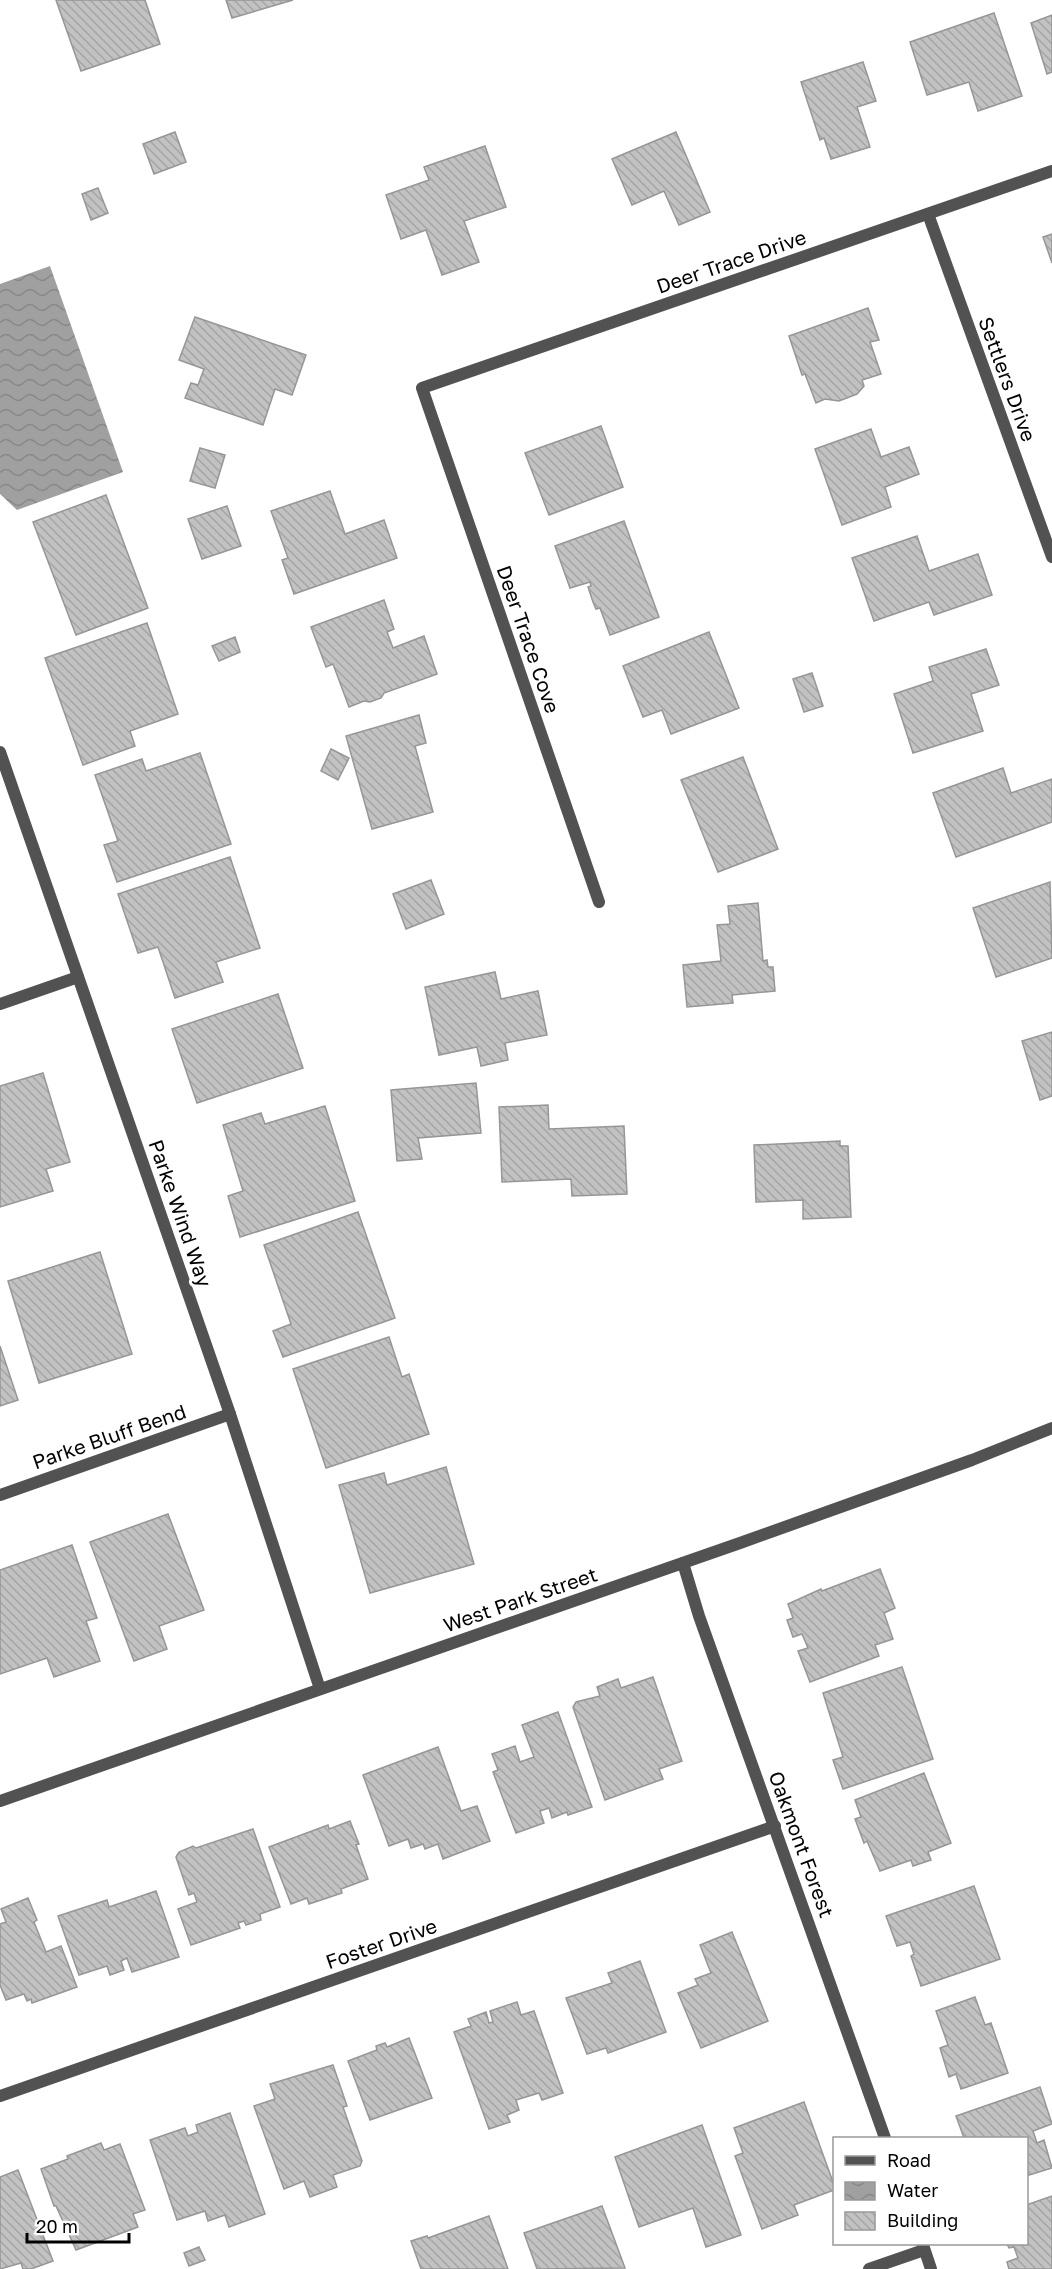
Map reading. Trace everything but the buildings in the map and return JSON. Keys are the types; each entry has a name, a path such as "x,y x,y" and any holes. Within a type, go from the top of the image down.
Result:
{"street":[{"name":"Deer Trace Drive","path":"422,388 1052,171"},
{"name":"Settlers Drive","path":"928,214 1052,558"},
{"name":"Deer Trace Cove","path":"422,388 599,902"},
{"name":"Parke Wind Way","path":"0,752 230,1413 320,1689"},
{"path":"0,1004 78,976"},
{"name":"Parke Bluff Bend","path":"0,1495 230,1413"},
{"name":"West Park Street","path":"0,1802 683,1563 972,1460 1052,1428"},
{"name":"Oakmont Forest","path":"683,1563 699,1616 884,2137"},
{"name":"Foster Drive","path":"0,2096 775,1826"},
{"path":"869,2269 923,2247 931,2269"}],"water":[{"path":"50,266 123,472 17,510 0,494 0,284"}]}
